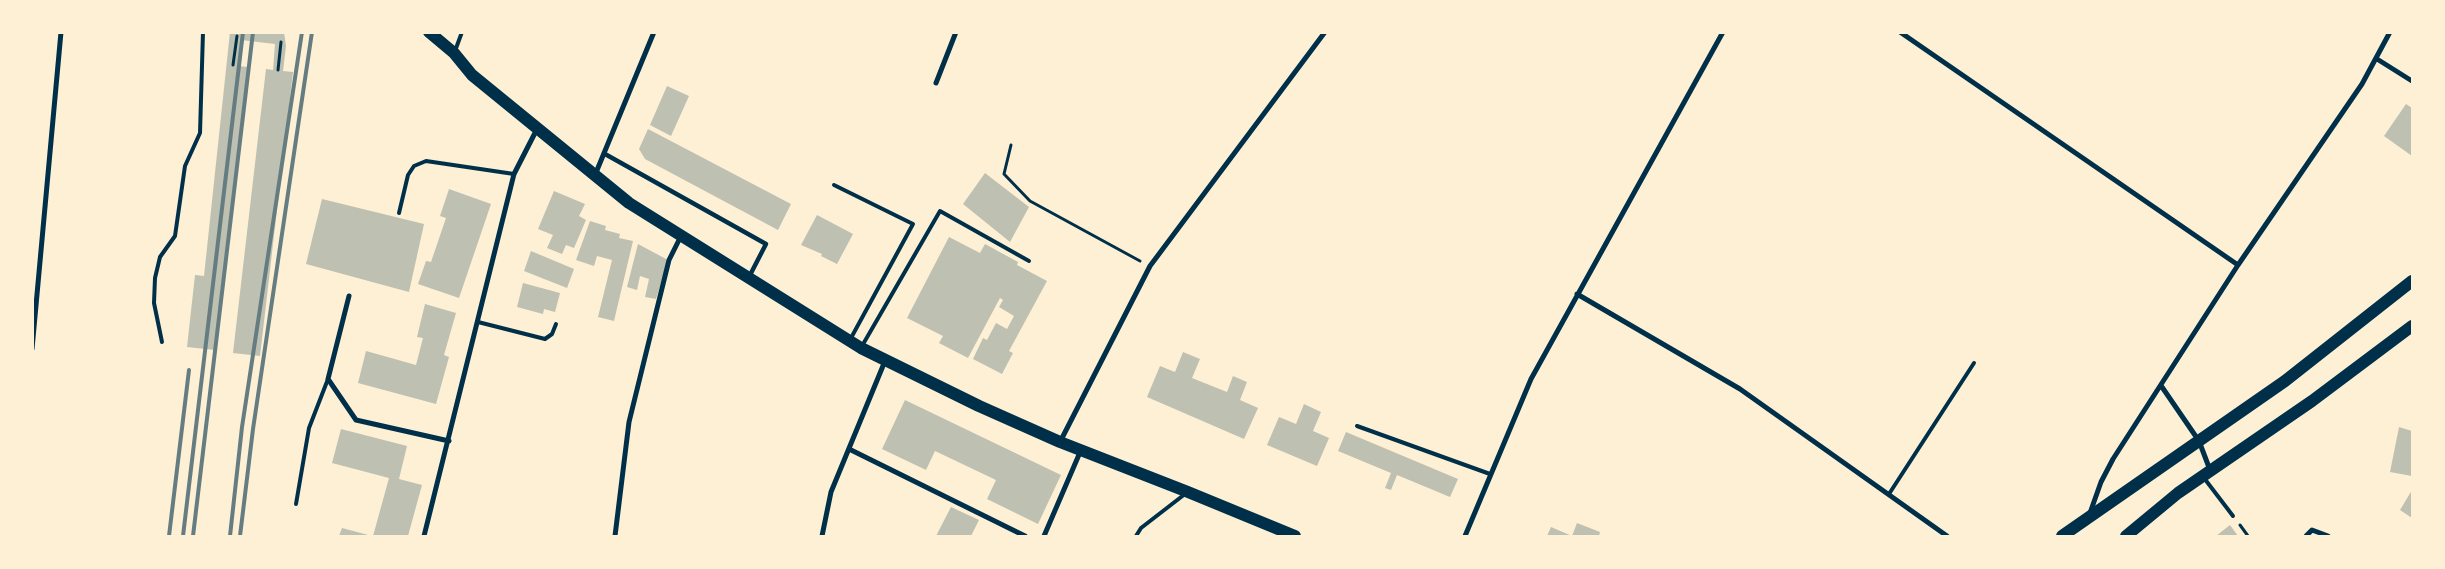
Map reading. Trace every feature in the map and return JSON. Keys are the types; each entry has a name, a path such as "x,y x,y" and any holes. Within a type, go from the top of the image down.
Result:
{"main road":[{"path":"429,32 454,53 472,75 629,204 682,235 861,348 979,406 1060,442 1294,536"},
{"path":"2062,536 2285,380 2412,281"},
{"path":"2126,536 2206,473 2312,401 2412,326"}],"street":[{"path":"32,349 62,32"},
{"path":"594,177 654,32"},
{"path":"936,83 956,32"},
{"path":"1060,442 1150,266 1325,32"},
{"path":"1465,536 1530,379 1723,32"},
{"path":"1900,32 2238,265"},
{"path":"2089,516 2101,482 2146,406 2162,387 2238,265 2376,59 2390,32"},
{"path":"2376,59 2412,81"},
{"path":"424,536 514,174 537,129"},
{"path":"605,154 766,244 748,278"},
{"path":"615,536 629,422 669,260 682,235"},
{"path":"1577,294 1740,389 1947,536"},
{"path":"348,296 328,379 356,420 448,441"},
{"path":"822,536 831,492 886,360"},
{"path":"2162,387 2199,441 2206,473"},
{"path":"849,449 1025,536"},
{"path":"1044,536 1081,450"},
{"path":"2306,536 2312,530 2328,536"}],"lane":[{"path":"162,342 154,303 156,272 160,257 175,236 185,166 200,133 203,32"},
{"path":"454,53 462,32"},
{"path":"399,213 408,175 414,166 426,161 514,174"},
{"path":"834,185 913,224 849,341"},
{"path":"861,348 940,211 1029,261"},
{"path":"478,322 545,339 552,334 556,324"},
{"path":"1889,494 1974,363"},
{"path":"296,504 308,428 328,379"},
{"path":"1357,426 1490,474"},
{"path":"2206,473 2233,516"},
{"path":"1136,536 1141,528 1188,492"}],"path":[{"path":"233,65 236,36"},
{"path":"278,70 281,42"},
{"path":"1011,145 1004,174 1030,201 1150,266"}],"building":[{"path":"230,32 284,32 286,46 283,71 293,72 260,356 233,353 266,69 273,70 275,44 241,40 238,66 248,67 215,350 187,347 195,275 204,276"},
{"path":"667,86 689,96 671,136 650,125"},
{"path":"2406,104 2412,108 2412,156 2384,136"},
{"path":"648,129 791,204 778,230 645,159 639,149"},
{"path":"985,173 1029,207 1010,242 963,204"},
{"path":"449,189 491,204 459,298 418,284 426,261 431,262 446,218 440,216"},
{"path":"554,191 585,204 579,216 586,220 574,248 566,245 562,254 547,248 553,235 538,229"},
{"path":"322,199 424,224 409,292 306,264"},
{"path":"817,215 853,234 837,264 821,256 822,254 801,245"},
{"path":"590,221 606,226 605,230 620,234 619,238 633,241 614,321 598,317 612,260 597,256 594,266 576,260"},
{"path":"949,237 980,253 985,244 1018,262 1017,265 1047,281 1009,351 1013,353 1002,374 973,359 983,338 987,340 996,323 1007,329 1014,316 999,307 1003,300 1000,298 968,358 939,343 943,336 907,318"},
{"path":"638,244 668,260 656,299 645,297 649,279 640,276 637,290 627,287"},
{"path":"531,251 574,269 567,288 524,271"},
{"path":"523,283 560,293 555,312 544,309 543,314 517,307"},
{"path":"425,304 456,313 444,355 449,357 436,404 358,383 366,351 416,365 423,338 417,337"},
{"path":"1183,352 1200,359 1192,378 1227,392 1233,376 1247,382 1240,400 1258,408 1244,439 1147,397 1160,366 1175,372"},
{"path":"905,400 1061,475 1038,524 987,499 996,480 935,451 926,470 882,449"},
{"path":"1304,404 1321,412 1313,431 1329,438 1317,466 1267,445 1279,417 1296,424"},
{"path":"2399,427 2412,431 2412,476 2390,472"},
{"path":"341,429 407,446 399,479 422,485 408,536 373,536 389,478 332,463"},
{"path":"1346,432 1458,479 1450,497 1397,475 1391,490 1385,488 1391,473 1338,451"},
{"path":"2412,490 2412,518 2400,510"},
{"path":"951,507 979,520 971,536 936,536"},
{"path":"1577,523 1600,532 1599,536 1572,536"},
{"path":"2230,525 2238,536 2216,536"},
{"path":"1551,527 1572,536 1547,536"},
{"path":"342,528 372,536 339,536"}],"railway":[{"path":"183,536 243,32"},
{"path":"193,536 253,32"},
{"path":"230,536 242,427 302,32"},
{"path":"240,536 253,429 312,32"},
{"path":"169,536 189,370"}]}
